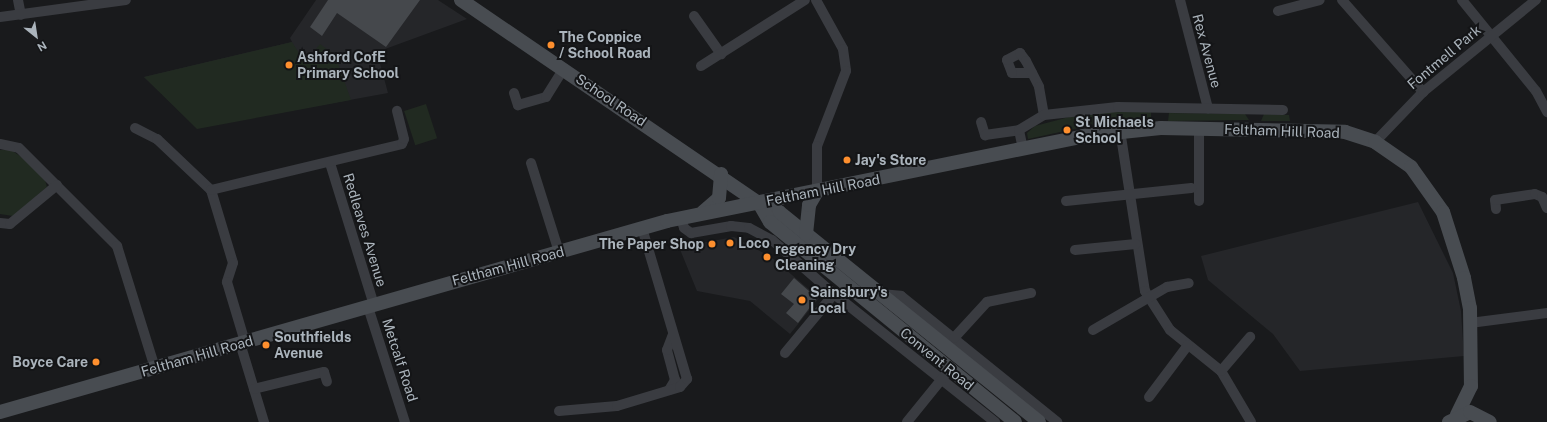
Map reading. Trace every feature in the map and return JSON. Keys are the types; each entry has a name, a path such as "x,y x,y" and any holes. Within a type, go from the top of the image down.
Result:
{"street":[{"path":"18,0 21,15"},
{"path":"0,17 126,0"},
{"name":"School Road","path":"461,0 720,174 759,203"},
{"path":"701,66 805,0"},
{"path":"806,234 809,205 817,191 817,146 846,72 843,49 816,0"},
{"name":"Rex Avenue","path":"1180,0 1208,108"},
{"path":"1278,11 1320,0"},
{"path":"1342,0 1423,92"},
{"path":"1462,0 1536,91 1547,112"},
{"name":"Fontmell Park","path":"1375,142 1423,92 1536,0"},
{"path":"694,16 721,54"},
{"path":"514,93 518,105 546,97 564,68"},
{"path":"1032,72 1044,115"},
{"name":"Feltham Hill Road","path":"1019,130 1044,115 1118,107 1283,110"},
{"name":"Redleaves Avenue","path":"211,190 330,163 402,144 404,139 397,111"},
{"path":"981,122 985,134 1019,130 1023,149"},
{"path":"135,128 157,139 211,190 233,262 227,282 254,389 264,422"},
{"path":"1199,128 1199,201"},
{"name":"Feltham Hill Road","path":"0,412 681,218 1120,130 1199,128 1345,132 1375,142 1411,167 1443,212 1464,278 1470,323 1470,396 1476,414"},
{"path":"1120,130 1136,244 1148,297 1170,330 1221,371 1236,391 1251,422"},
{"path":"0,144 19,148 117,246 155,368"},
{"name":"Redleaves Avenue","path":"330,163 371,306"},
{"path":"531,163 559,252"},
{"path":"699,215 719,198 720,174"},
{"path":"0,223 10,224 56,185"},
{"path":"1066,201 1190,188"},
{"path":"1496,209 1495,200 1535,194 1542,197 1547,208"},
{"name":"Convent Road","path":"759,203 779,212 878,294 1039,422"},
{"name":"Convent Road","path":"759,203 770,222 1015,422"},
{"name":"Convent Road","path":"681,218 684,228 690,232 731,226 749,228 772,240 834,294 996,422"},
{"path":"559,411 617,406 669,390 675,380 667,350 673,334 642,228"},
{"path":"1075,250 1136,244"},
{"path":"1093,330 1167,287 1189,283"},
{"path":"954,338 987,302 1032,293"},
{"path":"786,353 834,294"},
{"name":"Convent Road","path":"878,294 901,296 1057,422"},
{"name":"Metcalf Road","path":"371,306 405,422"},
{"path":"1470,323 1547,313"},
{"path":"1221,371 1250,337"},
{"path":"1149,398 1188,345"},
{"path":"907,422 950,369"},
{"path":"254,389 324,372 327,382"},
{"path":"1453,419 1470,396"},
{"path":"1453,419 1476,414 1490,422"}],"shaded area":[{"name":"Ashford CofE Primary School","path":"316,0 438,0 467,19 377,52 388,93 197,128 144,77 292,42 290,38"},
{"path":"292,42 301,56 308,59 320,44 335,55 351,100 197,129 144,77"},
{"path":"426,104 437,138 415,145 404,111"},
{"path":"1112,111 1151,112 1151,118 1106,122 1028,139 1027,133 1035,126 1073,116"},
{"path":"1169,113 1245,114 1249,120 1168,121"},
{"path":"1264,114 1289,115 1290,121 1261,121"},
{"path":"0,150 11,150 23,158 45,180 47,187 13,216 0,214"},
{"path":"1418,202 1453,273 1461,311 1464,356 1300,371 1273,334 1208,280 1201,256"},
{"path":"734,237 771,257 819,298 790,334 750,301 697,291 679,247"}],"building":[{"name":"Ashford CofE Primary School","path":"328,0 420,0 386,47 337,13 322,36 310,27"},
{"name":"Sainsbury's Local","path":"794,278 817,298 798,323 786,313 794,304 781,294"}],"place":[{"name":"The Coppice / School Road","path":"551,45"},
{"name":"Ashford CofE Primary School","path":"289,65"},
{"name":"St Michaels School","path":"1067,130"},
{"name":"Jay's Store","path":"847,160"},
{"name":"Loco","path":"730,243"},
{"name":"The Paper Shop","path":"712,244"},
{"name":"regency Dry Cleaning","path":"767,257"},
{"name":"Sainsbury's Local","path":"802,300"},
{"name":"Southfields Avenue","path":"266,345"},
{"name":"Boyce Care","path":"96,362"}]}
